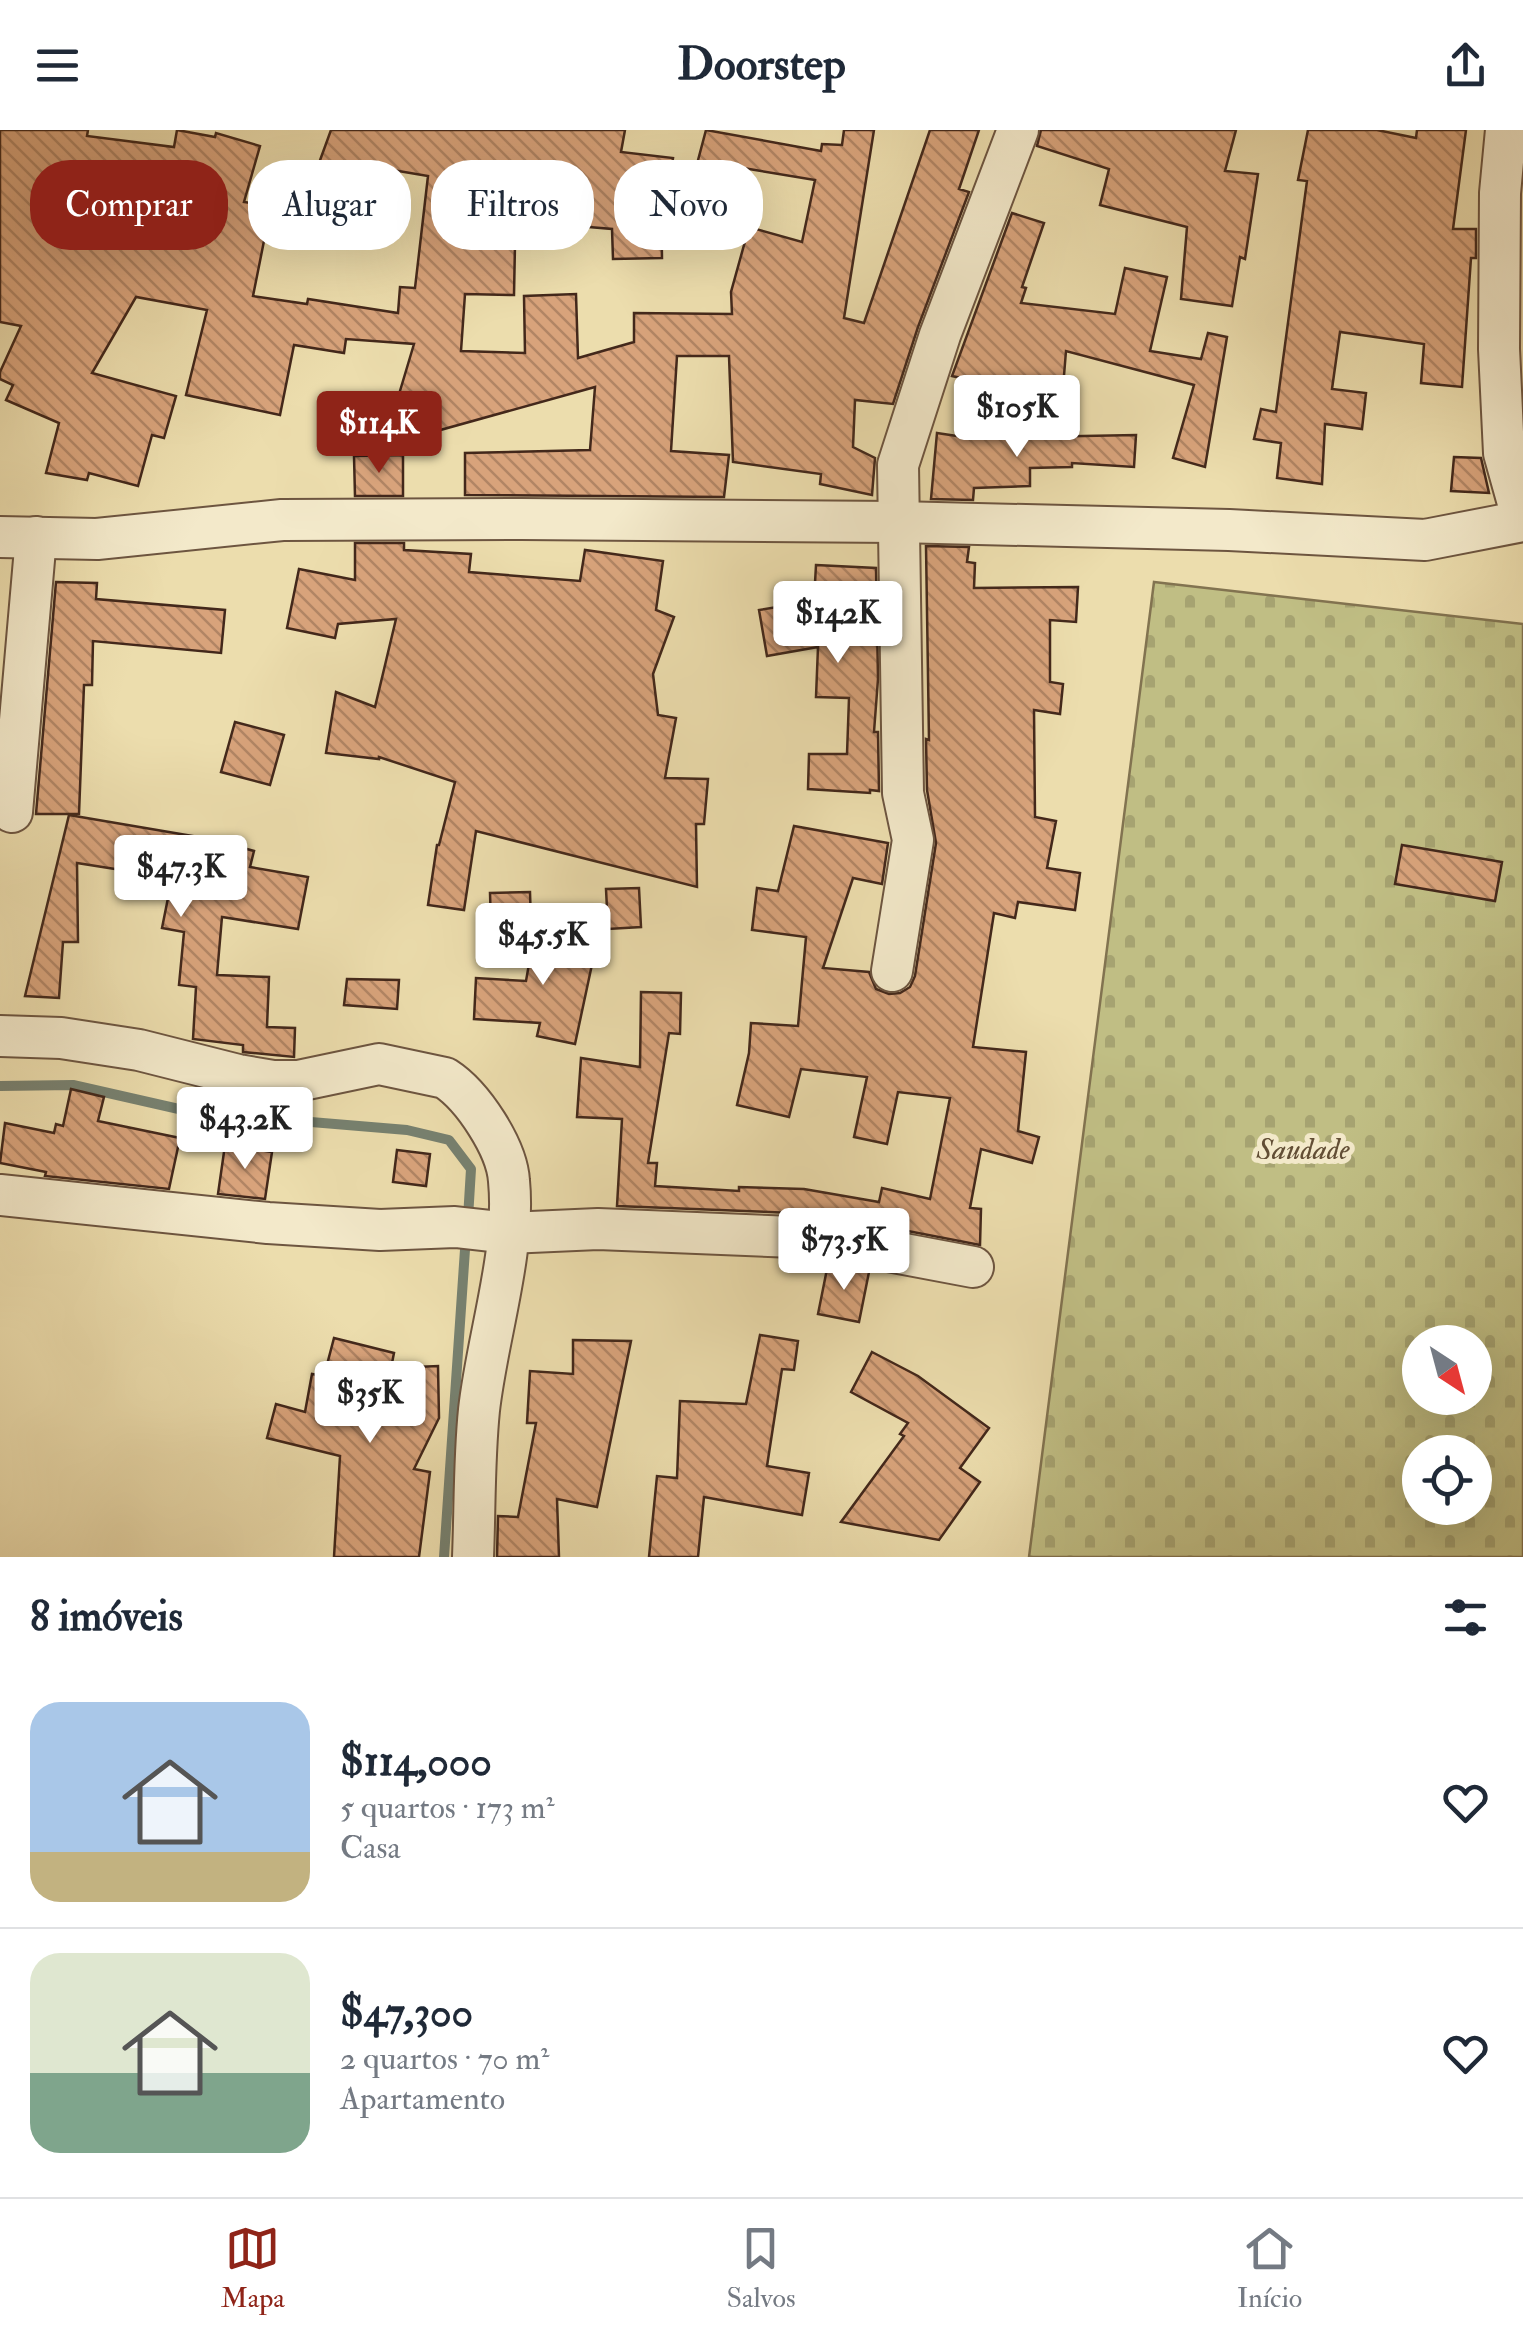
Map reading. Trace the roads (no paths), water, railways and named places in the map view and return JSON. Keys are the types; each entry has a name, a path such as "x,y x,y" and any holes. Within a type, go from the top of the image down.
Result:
{"street":[{"path":"892,971 912,840 903,793 898,466 1018,130"},
{"path":"12,812 18,537 97,539 282,520 897,522 1229,530 1425,540 1523,521 1504,453 1498,349 1500,193 1506,130"},
{"path":"0,1036 61,1038 139,1050 238,1076 273,1080 298,1081 379,1064 446,1078 478,1111 510,1180 508,1232 479,1410 472,1557"},
{"path":"0,1195 380,1230 455,1227 508,1232 598,1228 819,1238 973,1267"}],"waterway":[{"path":"0,1086 73,1085 192,1112 407,1130 449,1140 471,1169 468,1218"},
{"path":"444,1557 466,1235"}],"park label":[{"name":"Saudade","path":"1303,1149"}]}
